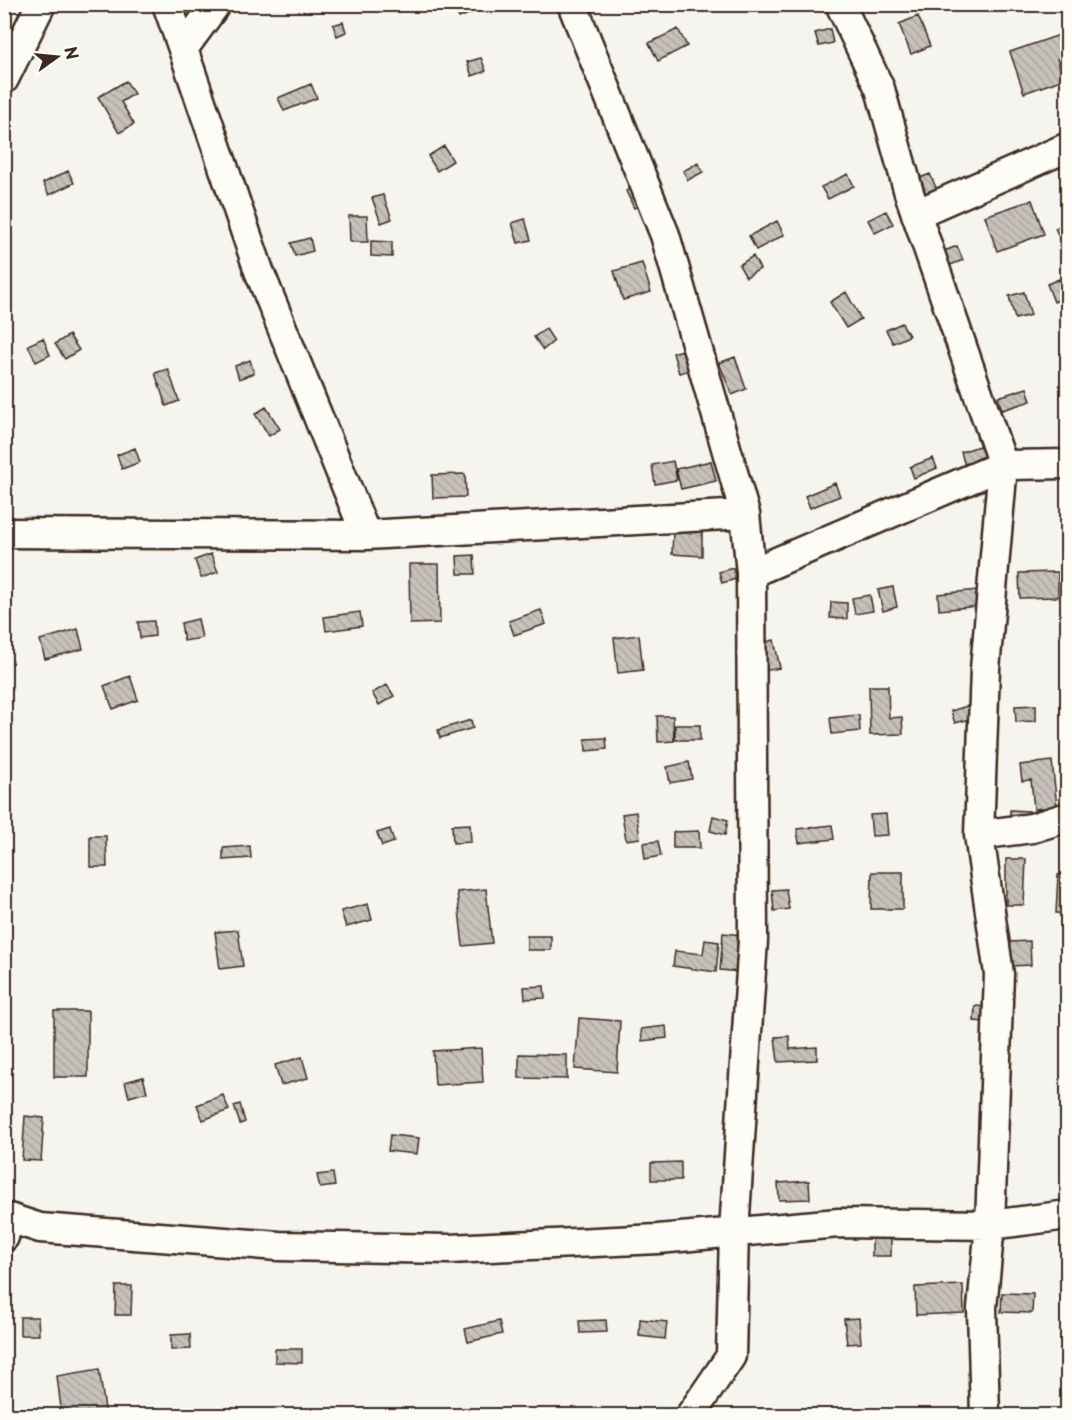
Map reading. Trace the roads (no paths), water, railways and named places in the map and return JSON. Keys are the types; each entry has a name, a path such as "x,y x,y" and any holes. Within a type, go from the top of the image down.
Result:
{"street":[{"path":"4,79 41,4"},
{"path":"167,4 259,271 366,535"},
{"path":"183,49 216,4"},
{"path":"572,4 665,235 745,514 751,573 753,940 734,1231 731,1356 690,1416"},
{"path":"840,4 880,89 916,214 1003,465 985,669 979,835 999,974 990,1225 982,1308 985,1416"},
{"path":"916,214 1068,147"},
{"path":"751,573 1003,465 1068,464"},
{"path":"4,532 366,535 745,514"},
{"path":"979,835 1032,828 1068,817"},
{"path":"6,1223 40,1228 279,1246 450,1250 577,1244 838,1223 990,1225 1068,1215"}]}
